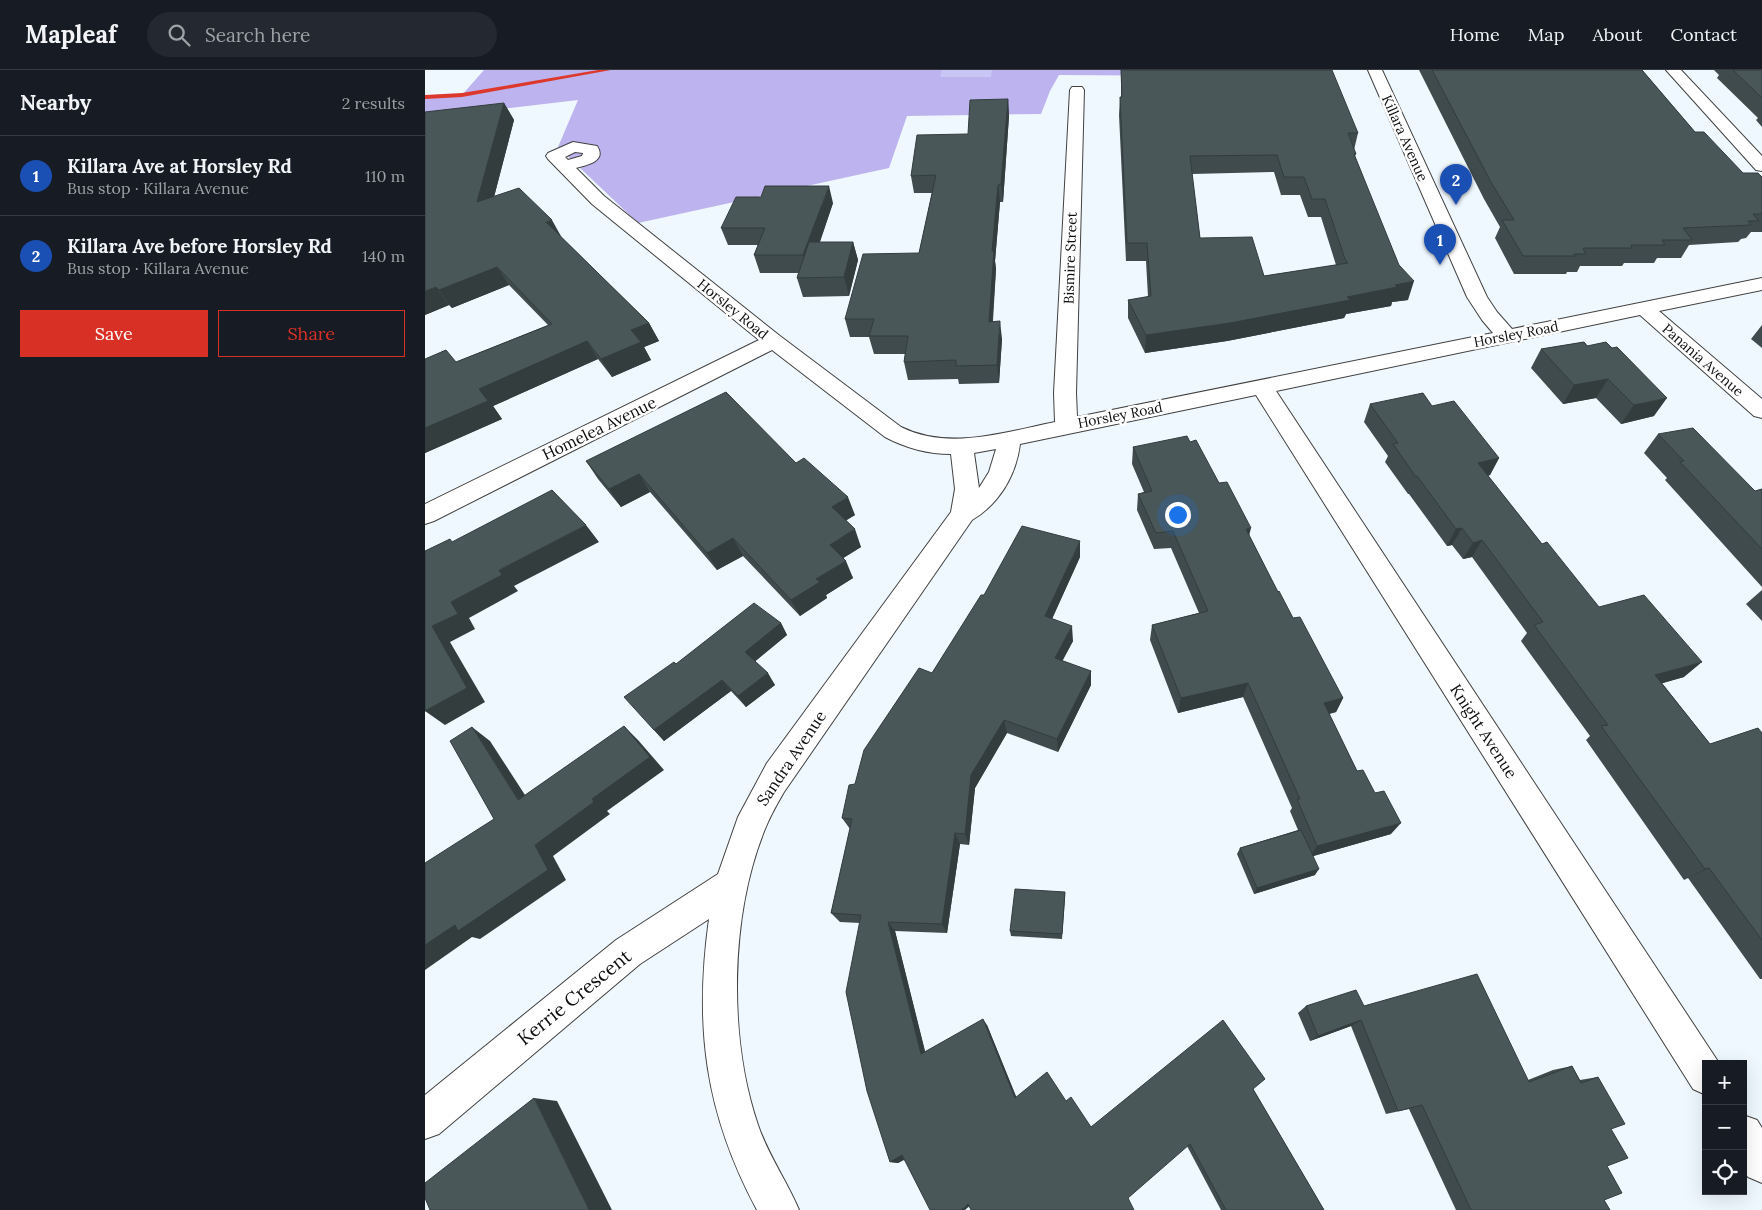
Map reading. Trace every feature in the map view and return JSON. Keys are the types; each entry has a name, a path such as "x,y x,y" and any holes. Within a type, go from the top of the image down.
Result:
{"street":[{"name":"Killara Avenue","path":"1375,70 1477,297 1488,315 1507,336"},
{"path":"1673,70 1762,166"},
{"name":"Bismire Street","path":"1066,426 1065,393 1077,90"},
{"name":"Horsley Road","path":"565,166 598,200 773,341 881,424 906,440 932,446 962,447 1009,439 1762,284"},
{"name":"Panania Avenue","path":"1645,308 1762,411"},
{"name":"Homelea Avenue","path":"425,515 773,341"},
{"name":"Knight Avenue","path":"1261,387 1702,1070"},
{"name":"Sandra Avenue","path":"779,1210 756,1170 735,1115 724,1061 721,1005 722,951 731,885 742,847 757,808 778,773 963,514 983,500 995,484 1005,460 1009,439"},
{"name":"Sandra Avenue","path":"962,447 967,489 963,514"},
{"name":"Kerrie Crescent","path":"425,1120 628,952 731,885"},
{"path":"1747,1140 1762,1163"}],"shaded area":[{"path":"484,70 1219,70 1221,76 1059,75 1041,114 907,116 889,168 638,223 558,147 578,100 425,118 425,97 462,95"},
{"path":"942,70 992,70 991,77 940,77"}],"building":[{"path":"1121,70 1332,70 1358,133 1348,133 1356,154 1354,154 1399,265 1414,281 1395,285 1397,287 1347,297 1350,300 1230,323 1146,335 1128,300 1151,296 1147,243 1127,243 1120,97 1122,97","holes":["1277,155 1284,177 1304,177 1312,199 1325,199 1348,263 1264,276 1252,237 1200,238 1190,156"]},
{"path":"1432,70 1642,70 1695,132 1704,132 1743,173 1758,173 1762,177 1762,214 1753,214 1759,221 1748,221 1751,225 1683,228 1692,240 1662,240 1665,245 1631,245 1632,248 1585,248 1583,249 1586,254 1574,254 1575,256 1523,256 1502,220 1514,220 1491,182"},
{"path":"1733,70 1762,70 1762,98"},
{"path":"1008,99 1001,184 998,185 992,251 994,251 989,322 1000,321 997,365 956,366 956,360 904,362 908,336 869,336 874,319 845,319 863,254 919,253 936,175 911,176 917,135 968,134 970,100"},
{"path":"504,103 477,202 519,188 552,220 546,222 649,323 631,330 641,342 601,359 587,341 479,389 488,401 425,428 425,359 446,350 456,362 552,324 497,267 439,290 436,287 425,291 425,112"},
{"path":"765,186 829,186 803,255 754,255 765,228 721,228 736,197 761,197"},
{"path":"809,242 853,242 844,277 797,278"},
{"path":"1584,342 1587,346 1606,342 1612,348 1617,347 1667,398 1634,405 1608,379 1574,385 1541,349"},
{"path":"726,392 796,463 804,458 848,497 832,507 855,529 830,545 846,561 816,579 820,582 791,600 733,538 707,553 639,474 609,489 586,461"},
{"path":"1423,393 1432,406 1454,401 1499,458 1478,463 1542,544 1547,542 1599,607 1644,595 1702,662 1655,675 1710,744 1758,728 1762,733 1762,940 1709,868 1705,869 1601,726 1608,725 1534,625 1543,622 1482,540 1473,543 1462,528 1456,529 1393,444 1398,443 1370,404"},
{"path":"1693,428 1755,491 1762,489 1762,549 1680,462 1684,461 1658,434"},
{"path":"1187,436 1190,442 1196,440 1219,483 1227,482 1251,528 1246,529 1278,592 1293,618 1300,617 1343,698 1324,703 1357,771 1363,770 1375,793 1384,791 1401,823 1317,846 1297,799 1300,799 1248,683 1181,698 1152,625 1208,611 1173,531 1156,533 1138,494 1152,491 1133,447"},
{"path":"552,490 586,525 499,570 502,575 451,602 458,614 432,626 467,688 425,711 425,551 450,539 452,542"},
{"path":"1022,526 1080,541 1045,616 1072,626 1055,658 1091,671 1057,739 1004,720 971,775 965,834 955,833 942,924 888,922 921,1054 983,1019 1015,1098 1047,1072 1066,1101 1071,1097 1091,1127 1223,1020 1265,1079 1253,1089 1324,1210 1226,1210 1190,1144 1128,1198 1134,1210 971,1210 968,1204 961,1210 930,1210 902,1155 890,1162 867,1091 846,992 861,915 831,913 852,819 842,818 849,785 855,784 864,750 919,668 932,673 981,595 984,595"},
{"path":"754,603 781,623 745,652 768,673 738,696 722,680 654,730 624,697 674,662 676,664"},
{"path":"624,726 650,757 592,799 594,802 535,845 548,870 458,931 455,925 425,945 425,863 494,819 450,741 472,727 518,800"},
{"path":"1301,830 1319,869 1257,888 1240,848"},
{"path":"1015,889 1065,892 1062,934 1010,931"},
{"path":"1477,974 1529,1082 1572,1066 1581,1083 1598,1077 1625,1124 1611,1129 1628,1158 1607,1166 1622,1193 1604,1200 1610,1210 1471,1210 1422,1105 1398,1111 1361,1020 1318,1036 1306,1006 1356,990 1364,1006"},
{"path":"534,1098 589,1210 430,1210 425,1198 425,1183"}],"waterway":[{"path":"425,97 462,95 608,70"}],"place":[{"name":"Killara Ave before Horsley Rd","path":"1456,205"},
{"name":"Killara Ave at Horsley Rd","path":"1440,265"}]}
